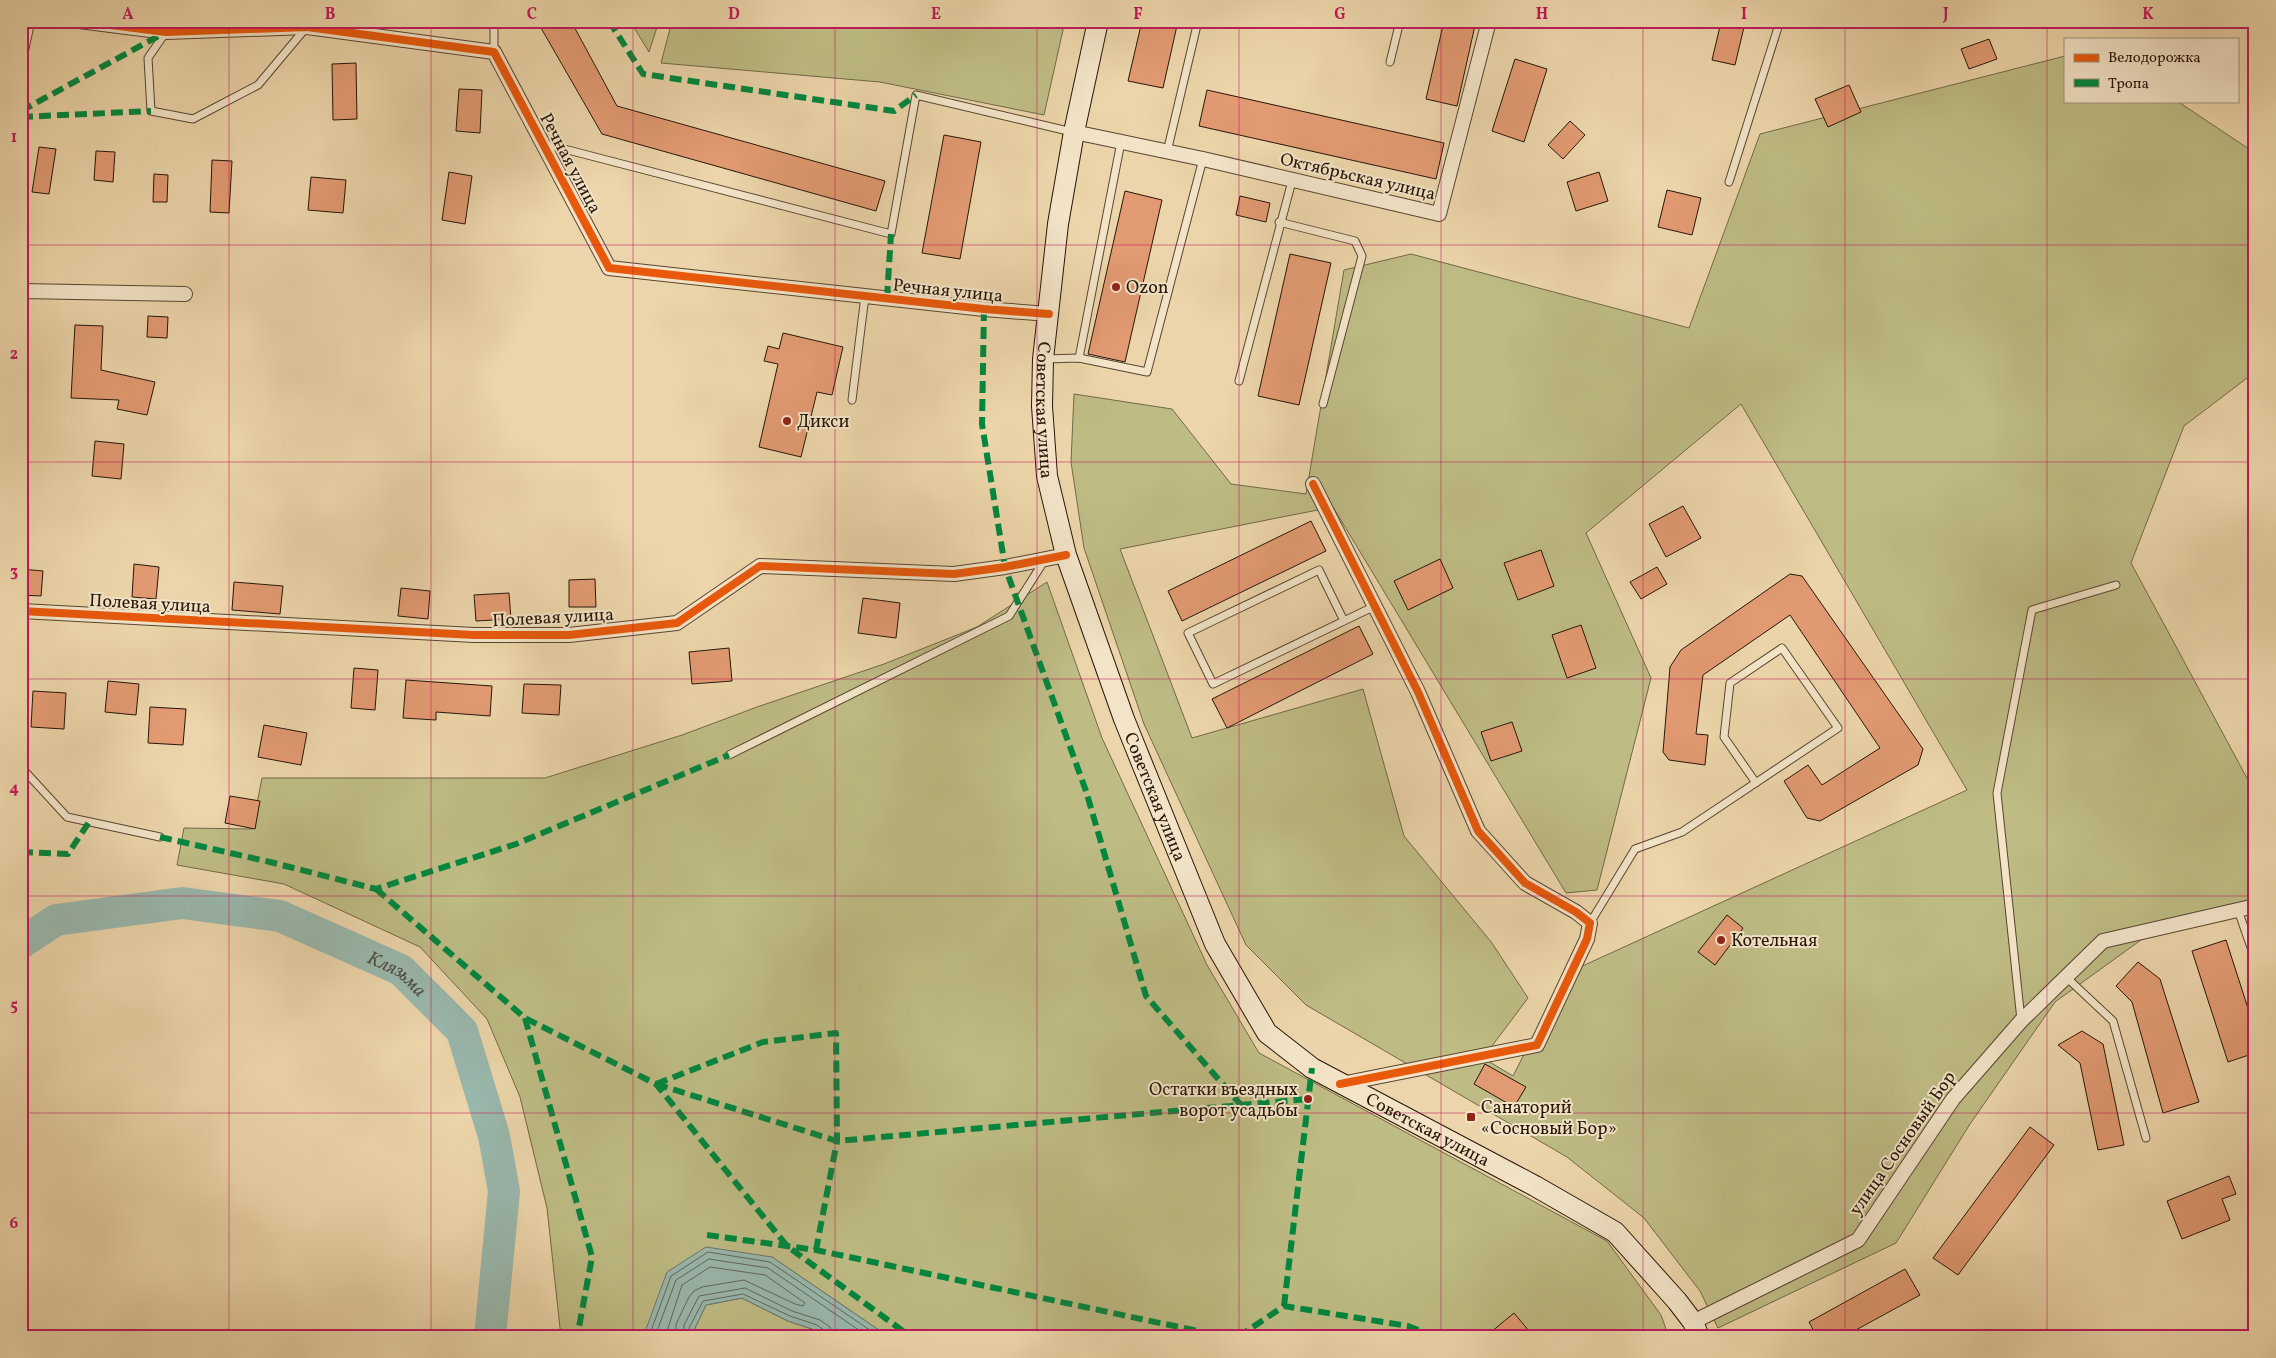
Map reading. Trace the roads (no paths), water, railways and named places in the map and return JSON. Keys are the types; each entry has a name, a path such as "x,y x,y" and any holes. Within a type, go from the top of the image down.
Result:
{"main road":[{"name":"Советская улица","path":"1098,21 1074,132 1058,224 1043,359 1042,406 1047,476 1066,555 1124,719 1215,944 1266,1033 1312,1068 1340,1084 1535,1186 1615,1232 1677,1301 1696,1330"}],"street":[{"path":"79,21 166,32 307,24 494,52"},
{"name":"Октябрьская улица","path":"1074,132 1203,158 1292,181 1440,214 1489,21"},
{"name":"Речная улица","path":"494,52 609,268 1048,314"},
{"path":"21,290 186,294"},
{"path":"1313,484 1418,692 1478,831 1525,883 1576,912 1590,923 1588,939 1537,1045 1340,1084"},
{"name":"Полевая улица","path":"21,611 474,635 569,635 676,623 760,566 954,574 1005,567 1066,555"},
{"name":"улица Сосновый Бор","path":"1696,1330 1858,1240 1953,1099 2021,1021 2103,941 2255,906"}],"lane":[{"path":"21,67 31,21"},
{"path":"494,21 494,52"},
{"path":"1167,152 1198,21"},
{"path":"1390,62 1400,21"},
{"path":"1729,182 1780,21"},
{"path":"166,32 148,58 151,111 193,119 258,85 307,24"},
{"path":"544,144 891,234 916,95 1074,132"},
{"path":"1079,358 1121,142"},
{"path":"1043,359 1079,358 1147,372 1203,158"},
{"path":"1239,381 1279,222 1292,181"},
{"path":"1279,222 1355,241 1362,256 1323,404"},
{"path":"852,400 866,296"},
{"path":"729,755 1008,616 1046,558"},
{"path":"1344,621 1319,570 1188,633 1213,684 1376,606"},
{"path":"2021,1021 1996,793 2032,610 2116,585"},
{"path":"1590,923 1635,849 1682,832 1756,783 1838,728 1782,648 1730,683 1724,737 1756,783"},
{"path":"21,766 67,817 160,838"},
{"path":"2238,910 2255,959"},
{"path":"2066,977 2113,1021 2146,1138"}],"water":[{"path":"706,1247 772,1257 889,1337 825,1337 815,1330 788,1321 742,1298 706,1305 694,1330 695,1337 647,1337 645,1332 667,1272"}],"waterway":[{"name":"Клязьма","path":"21,943 56,920 182,903 280,916 401,970 462,1031 494,1136 504,1191 490,1337"}],"place":[{"name":"Ozon","path":"1116,287"},
{"name":"Дикси","path":"787,421"},
{"name":"Котельная","path":"1721,940"},
{"name":"Остатки въездных ворот усадьбы","path":"1308,1099"},
{"name":"Санаторий «Сосновый Бор»","path":"1471,1117"}]}
